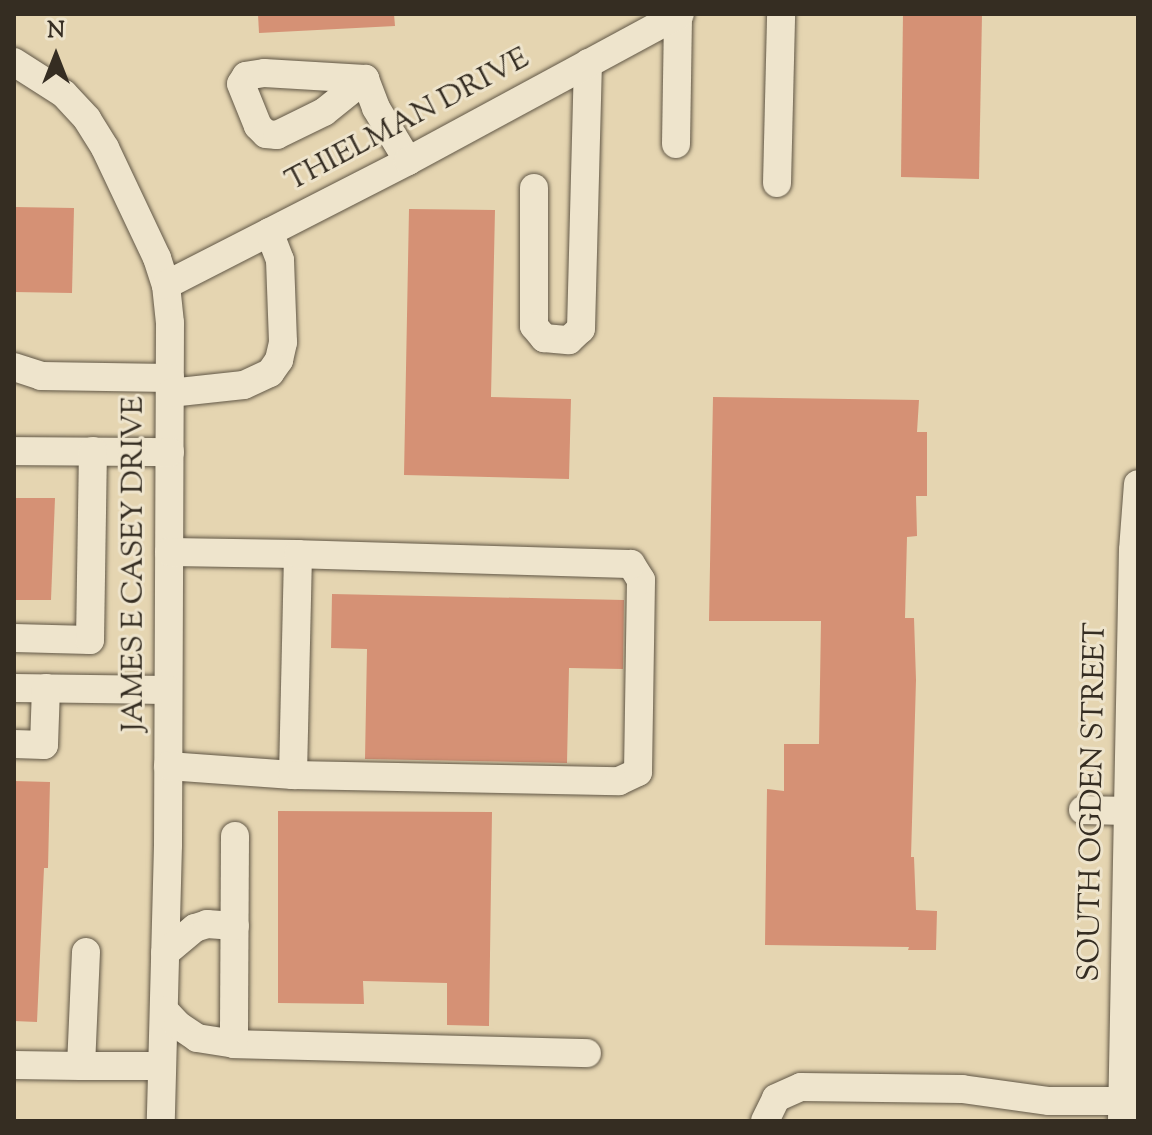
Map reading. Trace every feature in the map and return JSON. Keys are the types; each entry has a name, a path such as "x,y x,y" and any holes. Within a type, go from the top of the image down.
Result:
{"street":[{"path":"676,144 679,14"},
{"name":"THIELMAN DRIVE","path":"166,285 408,161 679,14"},
{"path":"777,183 781,14"},
{"name":"JAMES E CASEY DRIVE","path":"14,62 64,94 87,119 105,148 166,285 170,452 161,1121"},
{"path":"534,188 534,326 544,338 569,340 581,329 588,63"},
{"path":"365,79 376,108 408,161"},
{"path":"14,367 41,376 170,386 244,385 270,373 279,360 283,342 280,260 269,232"},
{"path":"14,451 170,452"},
{"path":"14,638 90,640 93,451"},
{"name":"SOUTH OGDEN STREET","path":"1122,1111 1133,550 1138,484"},
{"path":"168,766 293,775 619,781 638,772 641,580 631,564 169,552"},
{"path":"293,775 298,554"},
{"path":"14,688 168,690"},
{"path":"14,744 44,745 46,688"},
{"path":"1083,810 1128,811"},
{"path":"234,1044 235,836"},
{"path":"165,953 195,928 207,924 235,926"},
{"path":"81,1066 86,952"},
{"path":"164,1010 197,1038 234,1044 587,1053"},
{"path":"14,1065 162,1066"},
{"path":"765,1121 776,1098 801,1087 962,1089 1122,1111"}],"building":[{"path":"258,14 394,14 395,26 259,33"},
{"path":"903,14 982,14 979,179 901,177"},
{"path":"14,207 74,208 72,293 14,292"},
{"path":"409,209 495,210 491,397 571,399 569,479 404,475"},
{"path":"713,397 919,400 917,432 927,432 927,496 916,496 917,536 907,537 905,618 914,618 916,680 911,857 914,857 916,910 937,911 936,950 765,945 767,789 784,791 784,744 819,744 821,621 709,621"},
{"path":"14,498 55,498 51,600 14,600"},
{"path":"332,594 624,600 623,669 569,668 567,763 365,759 367,649 331,648"},
{"path":"14,781 50,782 48,868 44,868 37,1022 14,1021"},
{"path":"278,811 492,812 489,1026 447,1025 447,983 363,981 364,1004 278,1003"}]}
